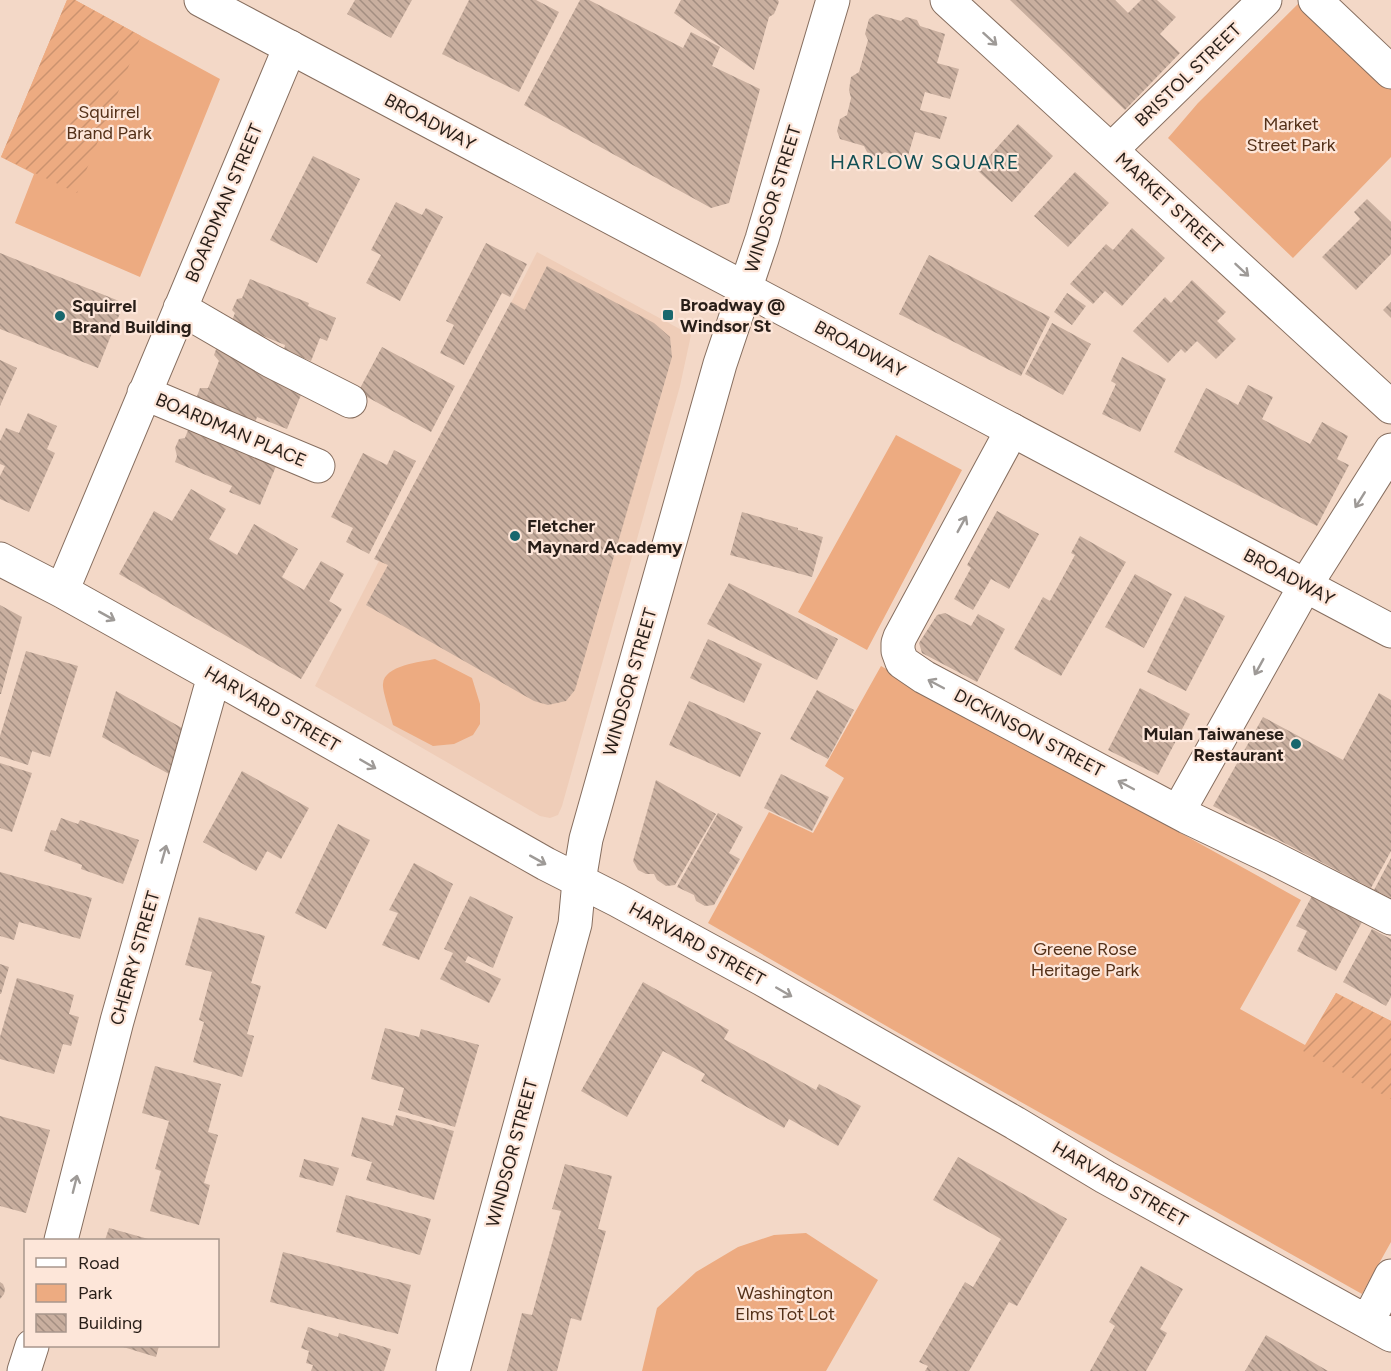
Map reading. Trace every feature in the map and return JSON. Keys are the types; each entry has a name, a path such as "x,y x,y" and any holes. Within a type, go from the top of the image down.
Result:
{"street":[{"name":"BROADWAY","path":"201,0 1391,631"},
{"name":"WINDSOR STREET","path":"453,1371 575,924 586,839 720,364 746,289 833,0"},
{"name":"MARKET STREET","path":"947,0 1391,407"},
{"name":"BRISTOL STREET","path":"1111,150 1265,0"},
{"path":"1315,0 1391,72"},
{"name":"BOARDMAN STREET","path":"62,591 290,47"},
{"path":"180,308 271,361 350,401"},
{"name":"BOARDMAN PLACE","path":"144,393 318,466"},
{"name":"DICKINSON STREET","path":"1012,430 900,637 898,643 900,659 906,666 924,677 1178,812 1391,918"},
{"path":"1178,812 1305,586 1391,450"},
{"name":"HARVARD STREET","path":"0,559 214,676 525,853 762,979 1106,1177 1379,1328"},
{"name":"CHERRY STREET","path":"61,1239 117,1021 214,676"},
{"path":"1379,1328 1391,1276"},
{"path":"24,1371 32,1347"}],"shaded area":[{"name":"Fletcher Maynard Academy","path":"537,252 691,335 680,386 562,806 558,815 550,818 540,816 315,686"}],"green space":[{"name":"Squirrel Brand Park","path":"67,0 75,0 220,79 140,277 15,223 34,174 1,157"},
{"path":"67,0 75,0 141,36 77,193 1,157"},
{"name":"Market Street Park","path":"1302,0 1391,76 1391,157 1293,258 1168,138 1198,103"},
{"path":"896,435 962,470 867,650 798,612"},
{"path":"435,659 472,678 480,704 480,724 473,735 454,744 433,746 393,725 384,692 383,684 390,672 413,663"},
{"name":"Greene Rose Heritage Park","path":"881,666 1301,900 1240,1009 1305,1045 1336,993 1391,1021 1391,1242 1362,1294 708,923 769,812 813,833 844,778 825,766"},
{"path":"1336,993 1391,1021 1391,1099 1303,1051"},
{"name":"Washington Elms Tot Lot","path":"806,1233 878,1280 826,1371 642,1371 657,1308 696,1272 738,1247 774,1235"}],"building":[{"path":"355,0 412,0 391,38 347,14"},
{"path":"469,0 536,0 559,12 519,92 442,54"},
{"path":"580,0 589,0 683,48 691,32 720,47 712,66 760,89 729,203 711,208 524,105"},
{"path":"681,0 778,0 774,14 769,17 754,70 674,13"},
{"path":"1010,0 1115,0 1128,13 1141,0 1157,0 1176,17 1160,34 1180,53 1125,110"},
{"path":"876,14 901,21 906,17 917,20 920,26 945,34 937,63 959,69 950,99 925,92 920,110 947,117 940,139 915,132 907,159 885,152 878,157 868,154 864,146 840,139 837,131 840,119 847,115 851,98 849,90 851,77 859,72 868,40 865,34 869,19"},
{"path":"1018,124 1053,156 1012,202 977,170"},
{"path":"313,156 360,179 317,263 270,240"},
{"path":"1075,172 1109,203 1068,247 1034,216"},
{"path":"1367,199 1391,222 1391,254 1356,290 1322,257 1360,219 1354,212"},
{"path":"396,202 422,215 426,208 443,217 400,301 366,283 381,255 371,250"},
{"path":"1132,228 1165,258 1122,306 1105,291 1093,304 1070,284 1106,244 1113,250"},
{"path":"486,243 527,264 510,297 502,293 464,365 440,353 454,325 446,321"},
{"name":"Squirrel Brand Building","path":"0,253 124,303 98,368 0,329"},
{"path":"929,255 1050,317 1021,376 899,314"},
{"name":"Fletcher Maynard Academy","path":"547,266 654,323 670,337 672,357 575,690 566,701 548,705 534,701 366,605 388,565 374,559 511,302 525,310"},
{"path":"250,279 309,303 308,306 336,318 327,341 320,338 311,361 284,350 285,345 231,323 235,313 232,310 237,299 242,298"},
{"path":"1192,280 1226,312 1217,321 1236,339 1216,359 1197,341 1185,353 1181,349 1168,363 1133,331 1165,297 1171,303"},
{"path":"1067,293 1086,306 1072,325 1054,312"},
{"path":"1391,302 1391,318 1383,310"},
{"path":"1052,323 1091,344 1063,395 1025,374"},
{"path":"218,344 303,390 287,429 257,417 253,428 196,399 200,388 208,388 219,361 214,355"},
{"path":"382,347 455,386 431,432 358,392"},
{"path":"1122,357 1166,379 1140,432 1102,414 1116,384 1111,381"},
{"path":"0,360 17,368 0,406"},
{"path":"1248,385 1273,397 1262,419 1310,444 1322,422 1348,436 1337,459 1349,465 1317,526 1174,452 1206,388 1238,405"},
{"path":"28,413 57,426 47,449 55,453 29,512 0,499 0,476 5,466 0,464 0,441 6,428 19,433"},
{"path":"191,422 279,459 260,505 229,492 232,486 175,462 177,456 175,448 179,439 185,438"},
{"path":"394,450 416,461 369,554 346,542 353,528 331,517 363,453 387,465"},
{"path":"191,489 226,509 209,539 237,555 254,524 298,549 282,577 304,590 321,561 344,574 329,601 342,609 301,679 119,574 154,511 172,521"},
{"path":"997,511 1039,534 1009,589 991,579 973,610 954,599 971,568 967,565"},
{"path":"742,512 823,537 812,577 730,555"},
{"path":"1080,536 1126,562 1061,676 1014,649 1043,597 1050,601 1075,555 1071,553"},
{"path":"1135,574 1172,594 1144,648 1105,627"},
{"path":"729,583 838,639 817,680 707,624"},
{"path":"1185,596 1225,616 1186,691 1147,672"},
{"path":"0,605 22,617 1,694 0,694"},
{"path":"945,613 971,626 978,614 1005,629 977,682 922,653 919,643 937,615"},
{"path":"708,639 762,664 744,703 690,678"},
{"path":"26,651 78,666 50,757 32,751 28,765 0,756 0,736"},
{"path":"1140,688 1190,714 1158,775 1108,750"},
{"path":"817,690 854,710 828,759 790,739"},
{"path":"116,691 182,728 169,774 102,737"},
{"path":"1379,693 1391,700 1391,851 1371,888 1213,806 1263,717 1343,760"},
{"path":"689,701 761,733 740,777 669,745"},
{"path":"0,763 32,773 12,832 0,828"},
{"path":"242,771 309,808 281,859 267,851 256,871 203,842"},
{"path":"781,774 829,797 812,831 764,808"},
{"path":"656,780 716,814 675,885 666,886 657,880 654,874 646,874 638,870 633,861"},
{"path":"718,813 743,827 729,853 740,859 714,905 705,906 696,901 694,895 677,887"},
{"path":"61,818 78,824 80,820 139,840 123,884 81,869 82,865 44,851 51,830 56,831"},
{"path":"338,824 370,840 326,929 295,913"},
{"path":"1391,858 1391,898 1374,890"},
{"path":"414,863 453,884 419,960 382,945 398,913 389,910"},
{"path":"0,872 92,898 80,939 19,922 14,940 0,936"},
{"path":"470,896 513,917 493,968 468,956 465,962 501,979 489,1003 440,979 453,953 444,949"},
{"path":"1312,896 1362,922 1336,971 1297,951 1307,931 1296,926"},
{"path":"199,917 265,936 251,983 261,986 247,1034 254,1036 242,1077 193,1062 204,1022 199,1020 212,972 185,965"},
{"path":"1372,929 1391,939 1391,997 1386,1006 1343,982"},
{"path":"0,964 9,967 1,994 0,994"},
{"path":"17,978 74,995 69,1014 79,1017 71,1046 63,1044 54,1074 0,1059 0,1037"},
{"path":"643,982 729,1030 724,1039 816,1090 819,1084 861,1106 838,1146 789,1119 784,1128 701,1081 705,1074 663,1051 627,1117 581,1091"},
{"path":"385,1028 419,1037 421,1029 479,1045 455,1127 398,1110 404,1088 371,1079"},
{"path":"155,1066 221,1084 208,1132 218,1135 204,1183 210,1185 199,1225 150,1211 161,1171 155,1169 169,1121 142,1113"},
{"path":"396,1115 454,1131 434,1200 366,1180 372,1162 351,1156 362,1117 393,1126"},
{"path":"0,1116 50,1130 26,1213 0,1206"},
{"path":"958,1157 1067,1219 1017,1306 1009,1302 969,1371 925,1371 928,1366 919,1362 965,1282 973,1287 1001,1239 933,1200"},
{"path":"304,1159 339,1168 333,1186 299,1177"},
{"path":"565,1164 612,1176 598,1229 606,1231 581,1321 571,1318 557,1371 507,1371 522,1313 532,1315 561,1211 552,1209"},
{"path":"346,1195 431,1219 420,1255 336,1232"},
{"path":"109,1228 148,1239 105,1239"},
{"path":"283,1252 411,1285 398,1334 270,1302"},
{"path":"1141,1266 1183,1289 1160,1329 1167,1333 1146,1371 1090,1371 1115,1326 1109,1322"},
{"path":"0,1282 5,1289 0,1299"},
{"path":"308,1327 338,1337 339,1333 391,1349 384,1371 311,1371 313,1365 306,1363 309,1351 301,1348"},
{"path":"1266,1335 1328,1371 1245,1371"},
{"path":"123,1347 159,1347 156,1357"}],"place":[{"name":"Broadway @ Windsor St","path":"668,315"},
{"name":"Squirrel Brand Building","path":"60,316"},
{"name":"Fletcher Maynard Academy","path":"515,536"},
{"name":"Mulan Taiwanese Restaurant","path":"1296,744"}],"district":[{"name":"HARLOW SQUARE","path":"925,162"}]}
